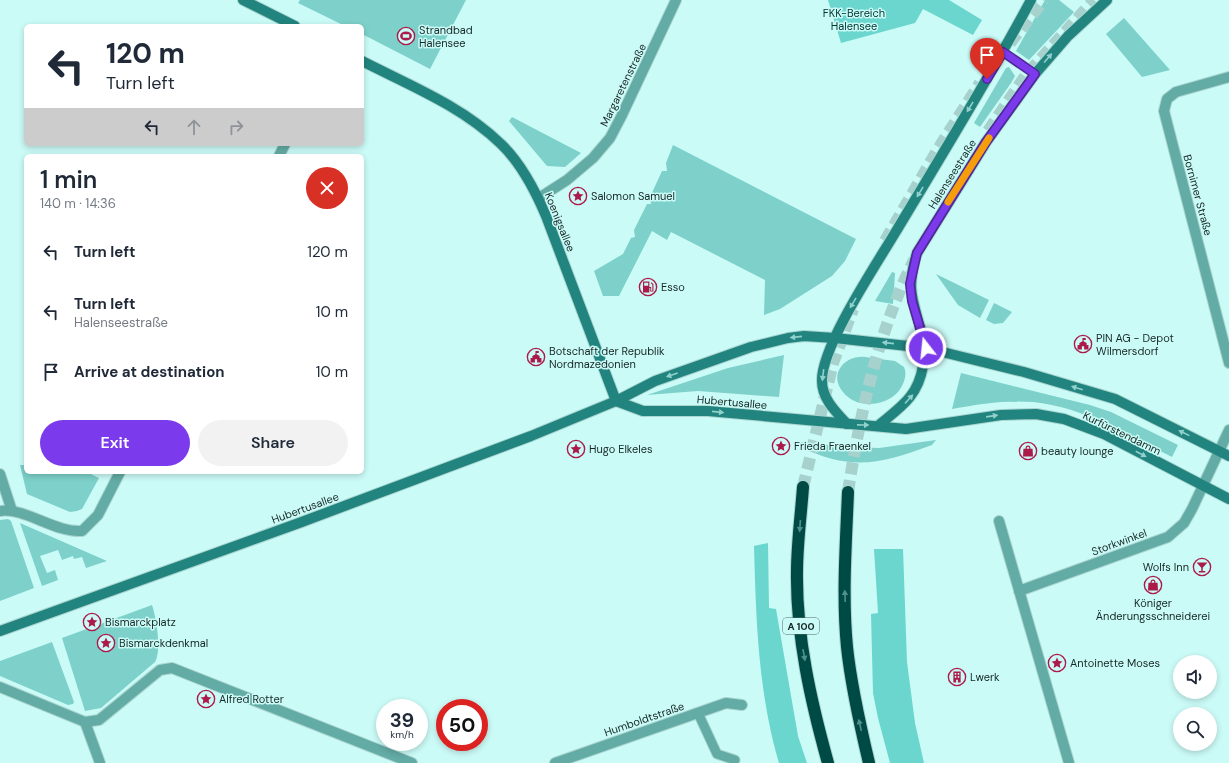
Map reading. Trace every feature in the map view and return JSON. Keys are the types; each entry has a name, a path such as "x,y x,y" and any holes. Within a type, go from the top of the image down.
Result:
{"highway":[{"name":"A 100","path":"803,487 797,572 802,648 814,713 828,763"},
{"path":"848,492 844,580 847,646 855,706 869,763"}],"main road":[{"path":"243,0 291,24"},
{"name":"Halenseestraße","path":"835,338 851,307 1003,52 1031,0"},
{"name":"Halenseestraße","path":"926,348 912,301 910,284 917,253 986,142 1035,74 1068,36 1107,0"},
{"name":"Koenigsallee","path":"364,62 440,100 475,122 501,144 518,165 538,198 616,401"},
{"name":"Hubertusallee","path":"0,631 314,518 537,434 616,401 655,381 751,347 798,336 835,338"},
{"path":"926,348 921,375 914,393 899,409 879,425 847,424 834,410 824,394 822,380 827,357 835,338 926,348 1024,372 1115,399 1229,456"},
{"name":"Hubertusallee","path":"616,401 643,411 708,410 847,424"},
{"name":"Kurfürstendamm","path":"879,425 906,428 1016,413 1036,414 1057,418 1104,434 1229,499"}],"street":[{"name":"Margaretenstraße","path":"538,198 567,180 593,158 610,138 622,117 676,0"},
{"name":"Bornimer Straße","path":"1229,78 1176,92 1167,99 1164,111 1225,330 1229,363"},
{"path":"1203,486 1229,430"},
{"path":"0,474 12,511"},
{"path":"0,511 12,511 72,532 82,531 98,515 119,474"},
{"name":"Storkwinkel","path":"1019,591 1168,536 1184,523 1203,486"},
{"path":"999,521 1069,763"},
{"path":"0,687 85,722 99,720 160,670 172,668 412,763"},
{"name":"Humboldtstraße","path":"555,763 726,703 742,705"},
{"path":"85,722 100,763"}],"lane":[{"path":"1003,52 1035,74"},
{"path":"698,713 717,754 735,760"}],"shaded area":[{"name":"Strandbad Halensee","path":"300,0 466,0 430,69 364,35 364,24 341,24 298,3"},
{"path":"1045,0 1059,0 1074,12 1029,60 1016,51"},
{"path":"1124,18 1170,70 1142,77 1106,34"},
{"path":"1009,67 1015,76 980,127 974,123 1006,68"},
{"path":"512,117 581,153 565,167 547,166 509,121"},
{"path":"673,145 856,239 845,261 832,276 780,309 764,315 765,280 671,232 667,240 652,231 619,296 603,296 594,271 623,254 631,238 635,237 634,230 647,204 651,204 650,197 662,171 667,171 666,163"},
{"path":"892,272 895,273 893,304 875,301"},
{"path":"936,274 989,300 980,318 958,305"},
{"path":"994,303 1012,312 1003,323 994,324 986,320"},
{"path":"784,355 779,397 698,391 647,395 728,368"},
{"path":"858,357 895,361 904,367 905,377 902,387 892,397 885,401 870,404 855,401 843,392 839,385 837,379 838,372 845,362"},
{"path":"961,373 1090,405 1111,412 1178,445 1172,457 1105,423 1052,405 1033,402 1003,402 952,409"},
{"path":"936,440 932,445 913,452 881,461 866,462 851,462 835,459 817,454 798,446 799,442 879,448"},
{"path":"20,465 24,465 24,474 91,474 99,478 82,509 77,511 70,512 27,494"},
{"path":"8,519 11,521 34,588 0,601 0,520"},
{"path":"20,523 107,561 86,568 82,557 74,559 73,556 62,560 58,550 40,556 47,573 55,570 58,580 42,586"},
{"path":"152,605 157,625 158,642 157,657 155,662 101,708 85,711 62,638"},
{"path":"52,642 74,702 73,704 68,705 0,676 0,661"}],"green space":[{"name":"FKK-Bereich Halensee","path":"828,0 949,0 982,20 973,35 923,9 915,23 841,43"},
{"path":"768,543 769,608 776,609 798,736 807,763 779,763 772,736 762,682 757,628 754,546"},
{"path":"874,549 903,549 907,662 915,723 924,763 890,763 878,718 873,693 871,614 878,613"}],"tunnel":[{"path":"1010,43 1044,0"},
{"path":"988,131 1026,75 1094,0"},
{"path":"885,241 938,149 980,83"},
{"path":"848,492 858,433 880,344 901,287 914,260"},
{"path":"803,487 833,363 853,309"}],"slow traffic":[{"path":"948,202 989,138"}],"place":[{"name":"Strandbad Halensee","path":"406,36"},
{"name":"Salomon Samuel","path":"578,196"},
{"name":"Esso","path":"648,287"},
{"name":"PIN AG - Depot Wilmersdorf","path":"1083,344"},
{"name":"Botschaft der Republik Nordmazedonien","path":"536,357"},
{"name":"Frieda Fraenkel","path":"781,446"},
{"name":"Hugo Elkeles","path":"576,449"},
{"name":"beauty lounge","path":"1028,451"},
{"name":"Wolfs Inn","path":"1202,567"},
{"name":"Königer Änderungsschneiderei","path":"1153,585"},
{"name":"Bismarckplatz","path":"92,622"},
{"name":"Bismarckdenkmal","path":"106,643"},
{"name":"Antoinette Moses","path":"1057,663"},
{"name":"Lwerk","path":"957,677"},
{"name":"Alfred Rotter","path":"206,699"}],"route":[{"path":"926,348 912,301 910,284 912,268 917,253 986,142 1035,74 1003,52 987,79"}]}
